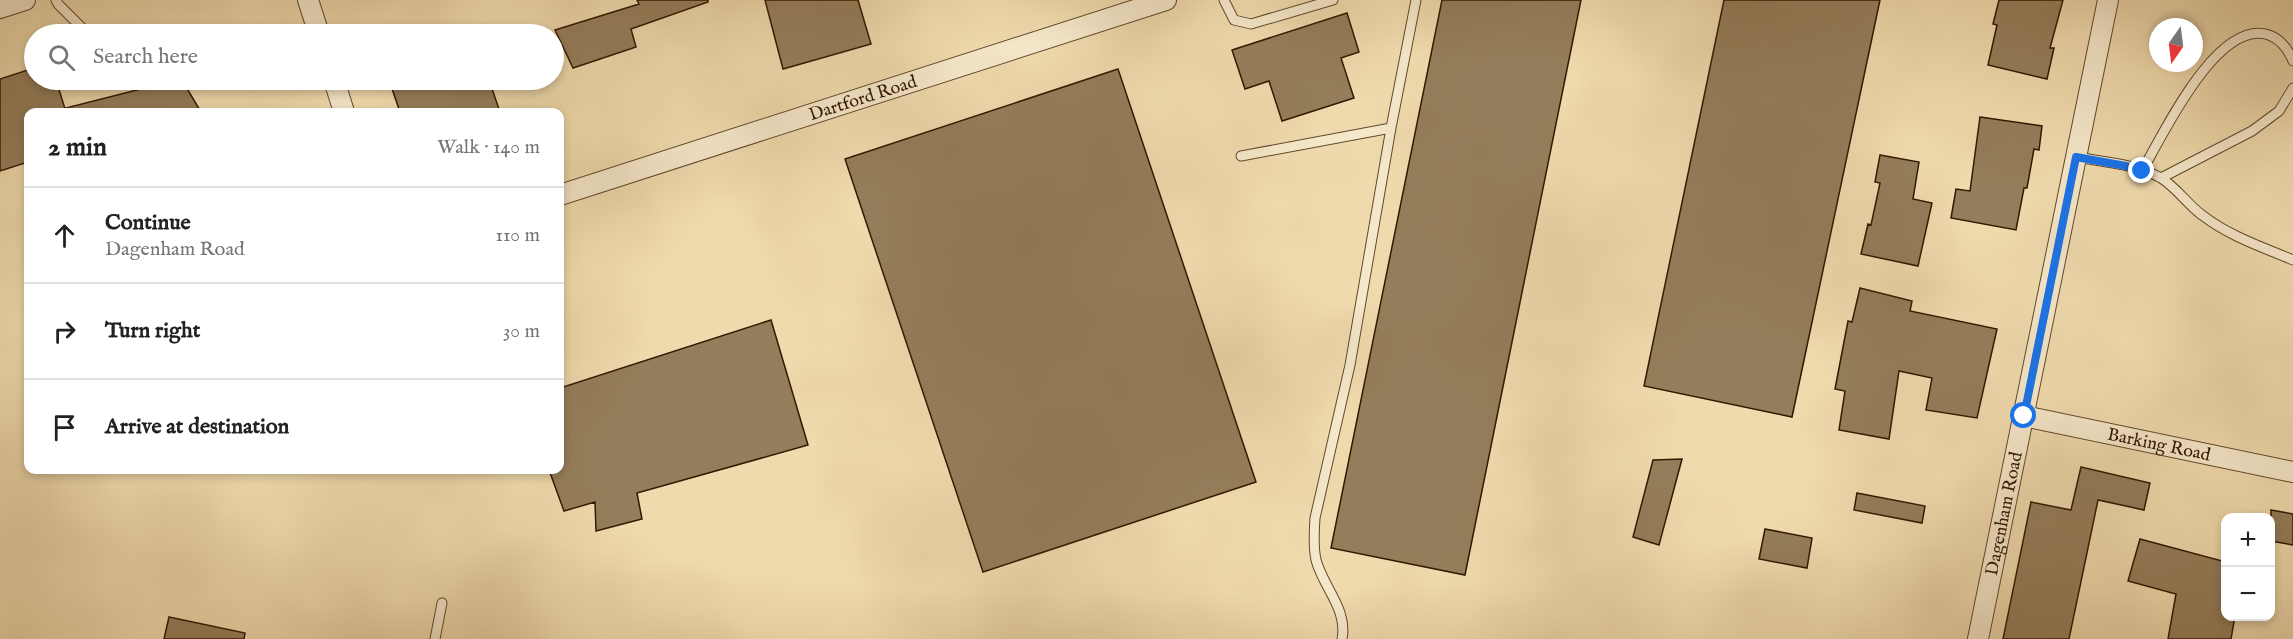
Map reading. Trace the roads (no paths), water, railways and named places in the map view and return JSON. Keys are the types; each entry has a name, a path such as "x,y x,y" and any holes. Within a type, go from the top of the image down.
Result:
{"street":[{"path":"0,8 25,0"},
{"path":"308,0 316,24"},
{"name":"Dartford Road","path":"564,194 1166,0"},
{"name":"Dagenham Road","path":"1978,639 2108,0"},
{"path":"337,90 343,108"},
{"name":"Barking Road","path":"2024,416 2293,472"}],"lane":[{"path":"56,0 78,24"},
{"path":"1224,0 1234,20 1251,24 1332,0"},
{"path":"1342,639 1342,616 1317,561 1314,543 1315,518 1350,365 1391,128 1416,0"},
{"path":"2142,171 2186,93 2202,71 2240,36 2258,32 2278,39 2293,61"},
{"path":"2161,178 2252,131 2279,111 2293,88"},
{"path":"1241,156 1391,128"},
{"path":"2076,157 2126,166 2161,178 2202,215 2242,239 2293,260"},
{"path":"435,639 442,603"}]}
